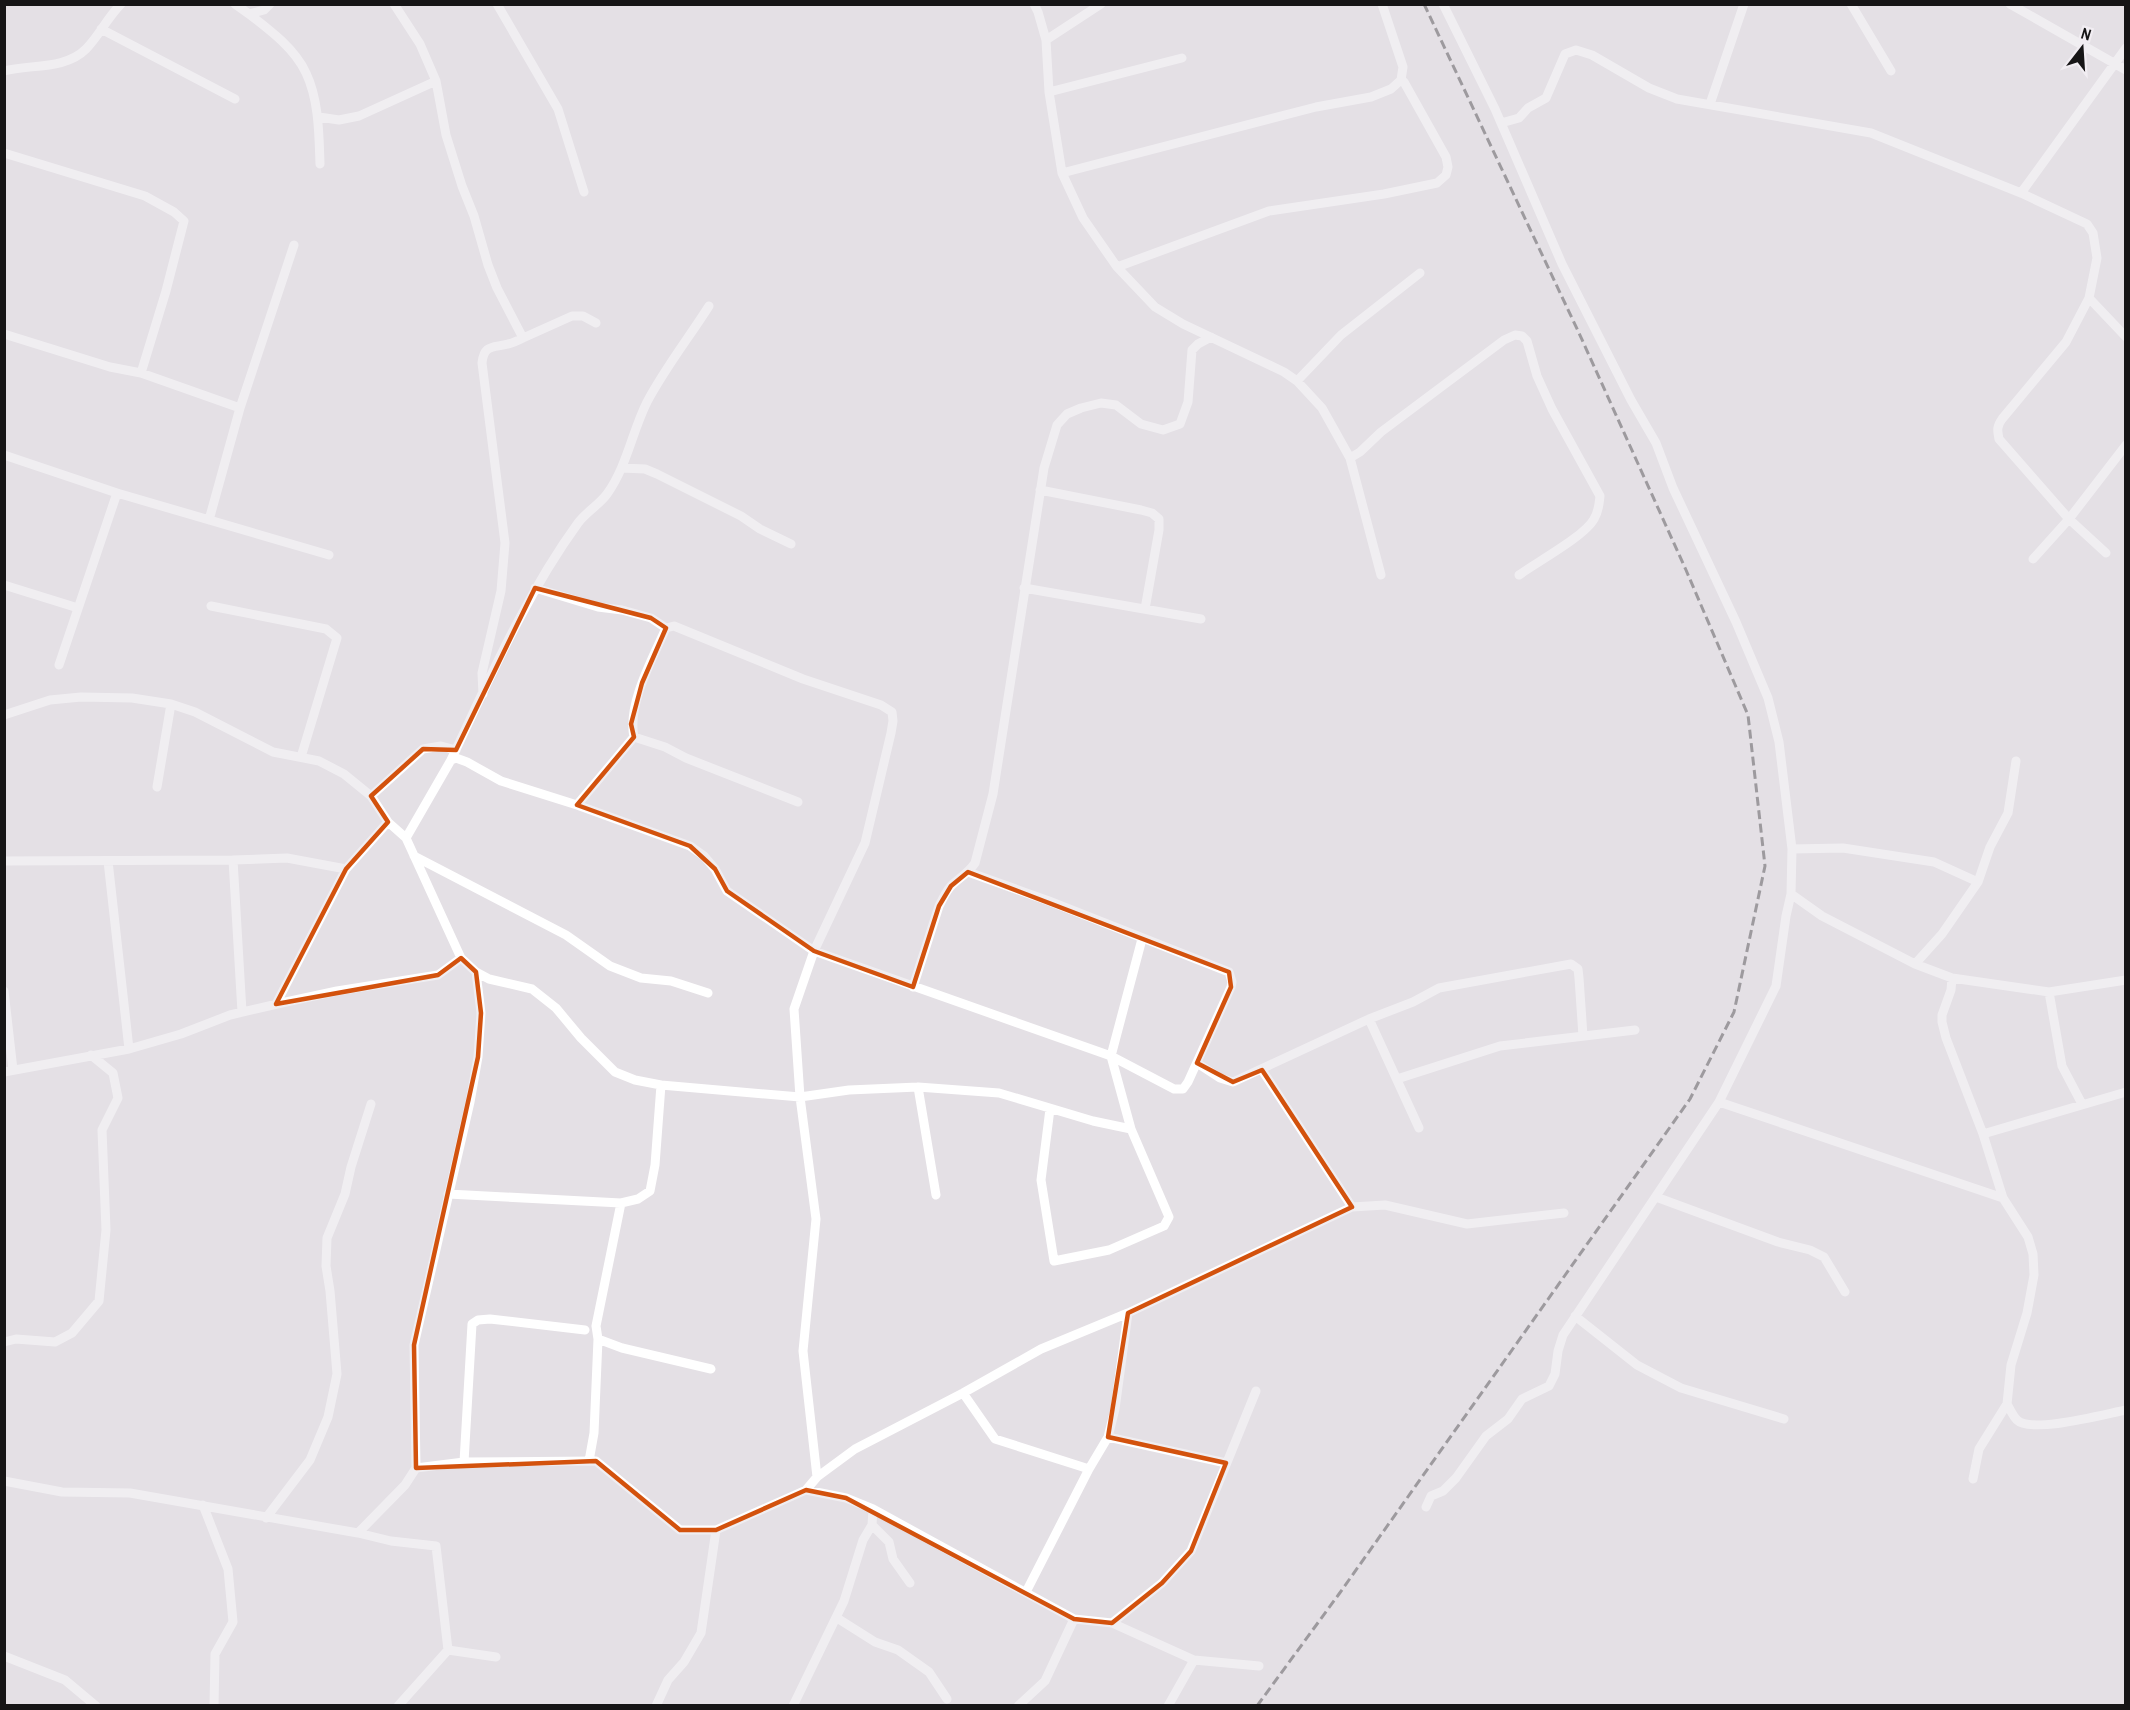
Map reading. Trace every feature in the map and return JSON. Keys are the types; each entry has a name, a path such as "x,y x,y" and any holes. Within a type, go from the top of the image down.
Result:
{"street":[{"path":"4,71 68,61 85,51 120,4"},
{"path":"235,4 274,33 306,73 319,117 320,164"},
{"path":"249,14 264,9 270,4"},
{"path":"394,4 420,44 436,81 446,135 488,265 497,288 523,338"},
{"path":"497,4 558,110 584,192"},
{"path":"1034,4 1046,40 1049,92 1062,173 1083,218 1117,267 1155,307 1183,324 1284,372 1298,381 1322,408 1350,458 1381,575"},
{"path":"1046,40 1101,4"},
{"path":"1062,173 1316,107 1371,97 1391,88 1401,80 1403,67 1402,58 1382,4"},
{"path":"1426,1507 1431,1496 1443,1491 1456,1478 1486,1436 1508,1419 1522,1399 1549,1386 1555,1374 1563,1335 1719,1102 1776,986 1785,916 1791,894 1792,849 1779,742 1768,698 1736,622 1673,488 1656,443 1631,400 1562,264 1501,123 1443,4"},
{"path":"1710,104 1744,4"},
{"path":"1851,4 1891,71"},
{"path":"2010,4 2126,70"},
{"path":"101,29 235,99"},
{"path":"2021,193 2126,48"},
{"path":"1501,123 1519,118 1528,108 1546,98 1565,54 1576,50 1592,55 1649,88 1677,99 1871,132 2021,193 2087,224 2093,233 2097,258 2089,298 2066,342 2002,419 1997,431 1999,439 2069,519 2106,554"},
{"path":"1049,92 1182,58"},
{"path":"1117,267 1269,212 1393,193 1437,183 1446,175 1448,167 1446,157 1420,108 1401,80"},
{"path":"319,117 339,120 359,116 436,81"},
{"path":"4,153 145,196 174,212 184,221 141,374"},
{"path":"209,520 240,408 294,245"},
{"path":"1298,381 1341,335 1420,273"},
{"path":"2089,298 2126,338"},
{"path":"406,838 451,760 535,588 579,520 607,494 622,468 646,404 669,362 679,353 709,306"},
{"path":"483,694 482,672 501,591 505,543 482,363 483,355 485,350 493,346 509,344 572,316 583,316 596,323"},
{"path":"4,334 71,356 141,374 240,408"},
{"path":"1350,458 1503,340 1515,335 1522,336 1527,341 1552,409 1600,496 1594,520 1585,530 1519,575"},
{"path":"913,987 939,906 951,886 968,872 975,862 993,794 1040,490 1057,425 1067,414 1101,403 1116,405 1141,424 1163,429 1180,424 1188,402 1192,350 1211,337"},
{"path":"2033,559 2069,519 2126,445"},
{"path":"4,455 117,493 329,555"},
{"path":"622,468 645,469 657,474 791,544"},
{"path":"1040,490 1141,510 1152,513 1159,519 1145,609"},
{"path":"59,665 117,493"},
{"path":"4,585 78,608"},
{"path":"535,588 598,607 622,610 651,618 666,628 674,626 803,679 881,705 891,712 893,721 891,733 865,843 814,951 794,1009 800,1097 816,1219 802,1351 817,1477"},
{"path":"1024,588 1201,619"},
{"path":"211,606 326,629 337,638 301,757"},
{"path":"634,737 631,724 642,683 666,628"},
{"path":"4,715 50,700 81,697 132,698 171,704 195,712 273,752 319,761 344,774 371,796 388,822 406,838 461,958 476,972 489,979 532,989 556,1008 581,1038 615,1072 635,1080 661,1085 800,1097 849,1090 918,1086 999,1093 1050,1109 1131,1129"},
{"path":"157,787 171,704"},
{"path":"634,737 665,747 686,758 798,802"},
{"path":"578,805 634,737"},
{"path":"371,796 423,748 441,746 456,750"},
{"path":"451,760 456,758 501,781 578,805 690,846 704,856 715,869 727,891 814,951 1111,1056 1174,1089 1184,1089 1231,987 1229,972 1049,901 968,872"},
{"path":"1915,964 1942,934 1978,882 1990,847 2008,813 2016,761"},
{"path":"276,1004 346,869 388,822"},
{"path":"1792,849 1843,848 1934,862 1978,882"},
{"path":"414,856 566,934 610,966 641,978 671,981 708,993"},
{"path":"4,861 287,858 346,869"},
{"path":"233,860 242,1012"},
{"path":"108,861 129,1049"},
{"path":"1791,894 1822,916 1915,964 1952,978 2049,992 2126,980"},
{"path":"1050,1109 1041,1180 1054,1261 1109,1250 1164,1226 1169,1217 1131,1129 1111,1056 1142,939"},
{"path":"4,991 8,1071 129,1049 181,1034 242,1012 276,1004 337,991 438,975 461,958"},
{"path":"1197,1062 1220,1078 1233,1082 1369,1019 1413,1002 1439,988 1571,964 1578,969 1582,1036"},
{"path":"358,1533 405,1485 416,1468 414,1345 470,1102 478,1057 481,1012 476,972"},
{"path":"1952,978 1942,1022 1946,1038 1983,1134 2003,1198 2028,1237 2033,1254 2034,1275 2027,1313 2011,1365 2007,1404 1979,1449 1974,1464 1973,1479"},
{"path":"2049,992 2062,1066 2082,1104"},
{"path":"1369,1019 1419,1128"},
{"path":"1397,1079 1500,1046 1635,1030"},
{"path":"4,1342 16,1339 55,1342 72,1333 99,1301 106,1230 102,1130 118,1098 113,1073 91,1055"},
{"path":"1262,1070 1352,1207"},
{"path":"448,1194 621,1203 638,1199 650,1191 655,1165 661,1085"},
{"path":"918,1086 936,1195"},
{"path":"1983,1134 2126,1092"},
{"path":"1719,1102 2003,1198"},
{"path":"266,1518 310,1460 328,1417 337,1374 326,1266 327,1238 345,1194 371,1104"},
{"path":"1656,1197 1778,1242 1810,1250 1824,1257 1845,1292"},
{"path":"590,1461 594,1433 598,1339 596,1326 621,1203"},
{"path":"416,1468 464,1462 596,1461 680,1530 716,1530 806,1490 817,1477 855,1449 963,1393 1041,1349 1128,1312 1352,1207 1385,1205 1467,1224 1564,1213"},
{"path":"1026,1592 1089,1469 1108,1437 1115,1410 1128,1312"},
{"path":"1575,1316 1637,1365 1682,1388 1784,1419"},
{"path":"464,1462 472,1324 478,1320 490,1318 585,1330"},
{"path":"598,1339 622,1348 711,1369"},
{"path":"1112,1623 1162,1583 1191,1551 1256,1391"},
{"path":"963,1393 995,1439 1089,1469"},
{"path":"2007,1404 2018,1422 2031,1426 2051,1425 2126,1410"},
{"path":"1108,1437 1226,1463"},
{"path":"4,1481 62,1492 130,1493 392,1541 436,1546 447,1650 398,1706"},
{"path":"806,1490 846,1498 873,1509 1074,1619 1112,1623 1194,1660 1259,1666"},
{"path":"203,1505 228,1569 233,1622 215,1654 214,1706"},
{"path":"793,1706 844,1601 863,1540 872,1525 873,1509"},
{"path":"872,1525 889,1542 893,1559 910,1583"},
{"path":"656,1706 656,1701 668,1680 684,1662 701,1633 716,1530"},
{"path":"837,1617 875,1642 898,1650 929,1672 947,1699"},
{"path":"1018,1706 1045,1680 1074,1619"},
{"path":"447,1650 496,1657"},
{"path":"4,1656 65,1680 96,1706"},
{"path":"1168,1706 1194,1660"}],"highlighted area":[{"path":"535,588 651,618 666,628 642,683 631,724 634,737 577,805 690,846 715,869 727,891 814,951 913,987 939,906 951,886 968,872 1229,972 1231,987 1197,1063 1233,1082 1262,1070 1352,1207 1128,1313 1108,1437 1226,1463 1191,1551 1162,1583 1112,1623 1074,1619 846,1498 806,1490 716,1530 680,1530 596,1461 416,1468 414,1345 478,1057 481,1013 476,972 461,958 438,975 276,1004 346,869 388,822 371,796 423,749 456,750"}],"railway":[{"path":"1257,1706 1690,1099 1734,1012 1765,866 1748,715 1686,570 1579,333 1424,4"}]}
